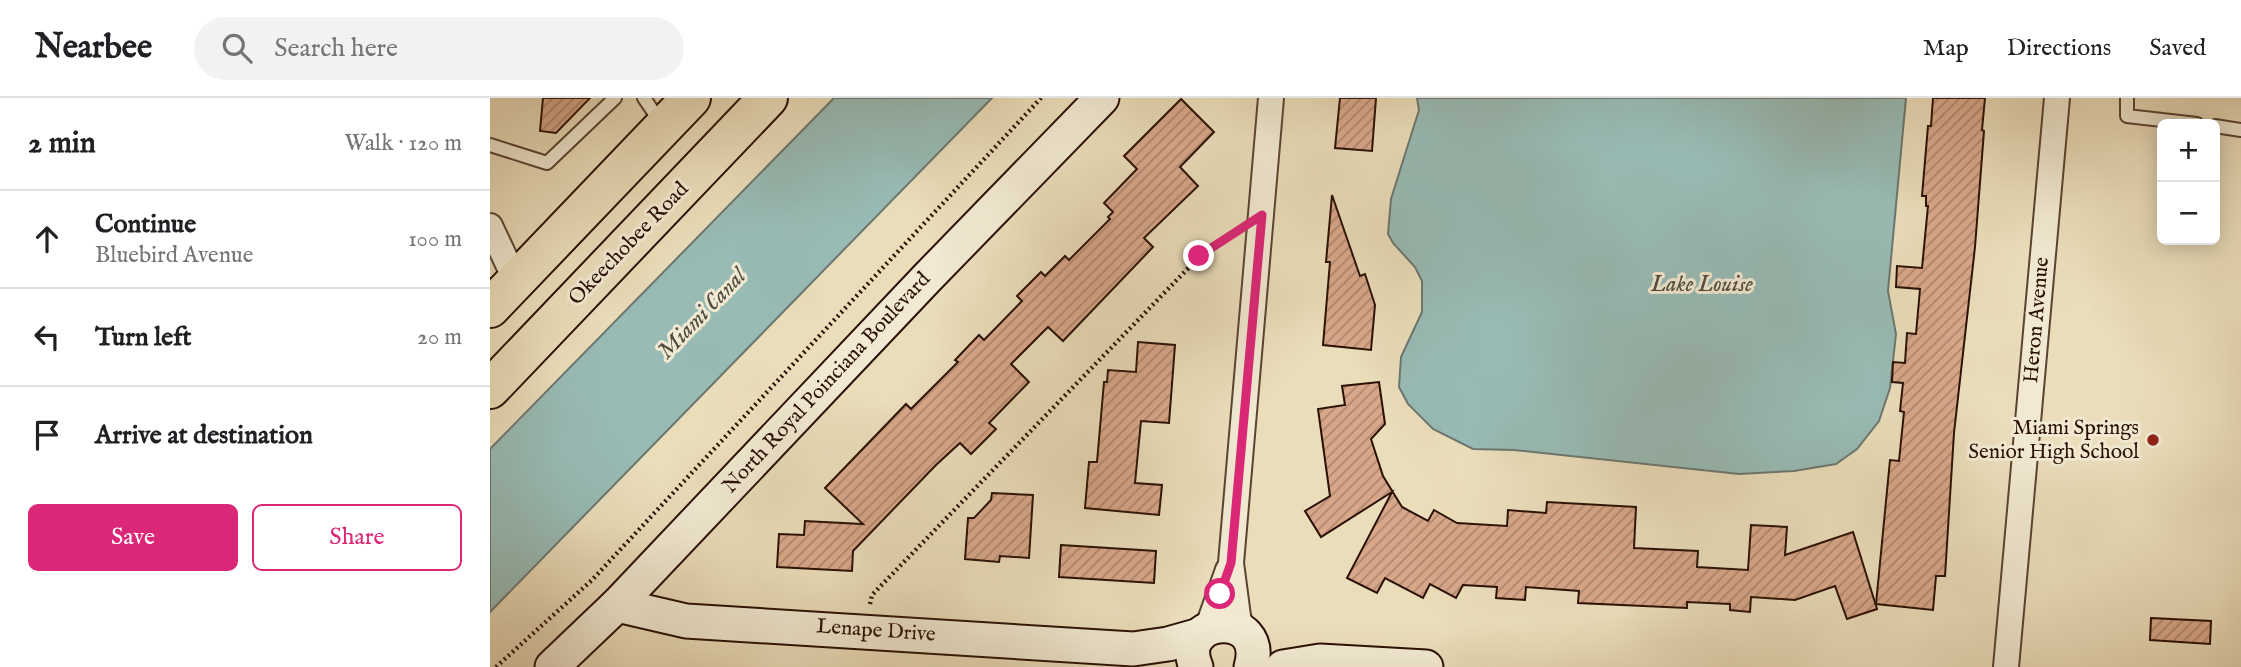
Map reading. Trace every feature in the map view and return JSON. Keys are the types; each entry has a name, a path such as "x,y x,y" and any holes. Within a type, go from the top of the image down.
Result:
{"highway":[{"path":"490,308 516,281 654,112 691,98"},
{"name":"Okeechobee Road","path":"490,389 768,98"}],"street":[{"name":"North Royal Poinciana Boulevard","path":"552,667 617,605 1102,98"},
{"path":"1251,667 1252,647 1237,616 1231,563 1272,98"},
{"name":"Heron Avenue","path":"2007,667 2057,98"},
{"path":"490,226 516,281"},
{"path":"1201,644 1231,563"},
{"name":"Lenape Drive","path":"617,605 686,621 1137,649 1168,644 1201,644 1225,624 1243,632"},
{"path":"1243,632 1287,652 1320,661 1426,667"},
{"name":"Lenape Drive","path":"1137,649 1190,667"},
{"path":"1283,667 1320,661"}],"lane":[{"path":"490,145 547,163 615,98"},
{"path":"2127,98 2127,116 2157,119"},
{"path":"2220,128 2241,130"}],"path":[{"path":"496,667 592,580 1041,98"},
{"path":"864,630 872,594 1199,256 1262,215"}],"water":[{"name":"Miami Canal","path":"834,98 992,98 490,612 490,449"},
{"name":"Lake Louise","path":"1417,98 1906,98 1888,291 1896,334 1890,388 1879,421 1857,449 1836,464 1794,471 1739,474 1514,450 1473,449 1433,429 1408,404 1399,387 1401,357 1422,312 1422,281 1415,267 1388,234 1391,199 1419,110"}],"building":[{"path":"543,98 590,98 556,133 540,131"},
{"path":"1340,98 1376,98 1372,151 1335,148"},
{"path":"1933,98 1985,98 1975,247 1954,433 1945,576 1936,576 1933,610 1876,604 1890,460 1899,461 1904,412 1900,411 1903,383 1892,382 1893,362 1905,363 1907,333 1916,334 1920,289 1896,287 1897,266 1922,268 1928,206 1926,196 1922,196"},
{"path":"1181,99 1214,132 1180,167 1198,186 1144,238 1153,247 1063,341 1048,327 1011,364 1029,382 989,423 996,429 971,454 960,443 936,465 853,551 852,571 777,567 779,534 804,535 805,521 863,524 825,488 906,404 911,409 958,362 955,360 979,335 984,340 1022,301 1017,296 1041,272 1045,276 1065,256 1069,260 1110,219 1108,217 1113,212 1104,203 1137,169 1124,156"},
{"path":"1332,195 1360,276 1365,274 1375,305 1371,350 1323,345"},
{"path":"1138,342 1175,345 1169,423 1141,421 1135,483 1162,485 1159,515 1085,508 1089,462 1097,462 1104,382 1107,382 1108,370 1136,372"},
{"path":"1379,382 1385,424 1371,439 1383,476 1402,507 1428,521 1434,510 1457,523 1507,526 1508,510 1546,513 1547,502 1636,507 1634,548 1698,551 1697,567 1748,570 1751,525 1787,527 1785,555 1853,532 1877,609 1847,619 1835,586 1795,600 1751,597 1750,612 1730,610 1730,604 1687,602 1687,608 1578,603 1579,591 1526,587 1525,600 1496,598 1497,587 1463,585 1456,598 1430,584 1423,598 1385,578 1377,593 1347,578 1392,492 1321,537 1305,511 1330,496 1318,409 1345,405 1342,386"},
{"path":"992,493 1033,495 1029,558 1000,556 999,562 965,559 968,518 974,518 991,500"},
{"path":"1061,545 1156,551 1154,583 1059,577"},
{"path":"2151,618 2211,621 2210,644 2150,640"}],"place":[{"name":"Miami Springs Senior High School","path":"2153,440"}],"route":[{"path":"1199,256 1262,215 1231,563 1220,594"}]}
